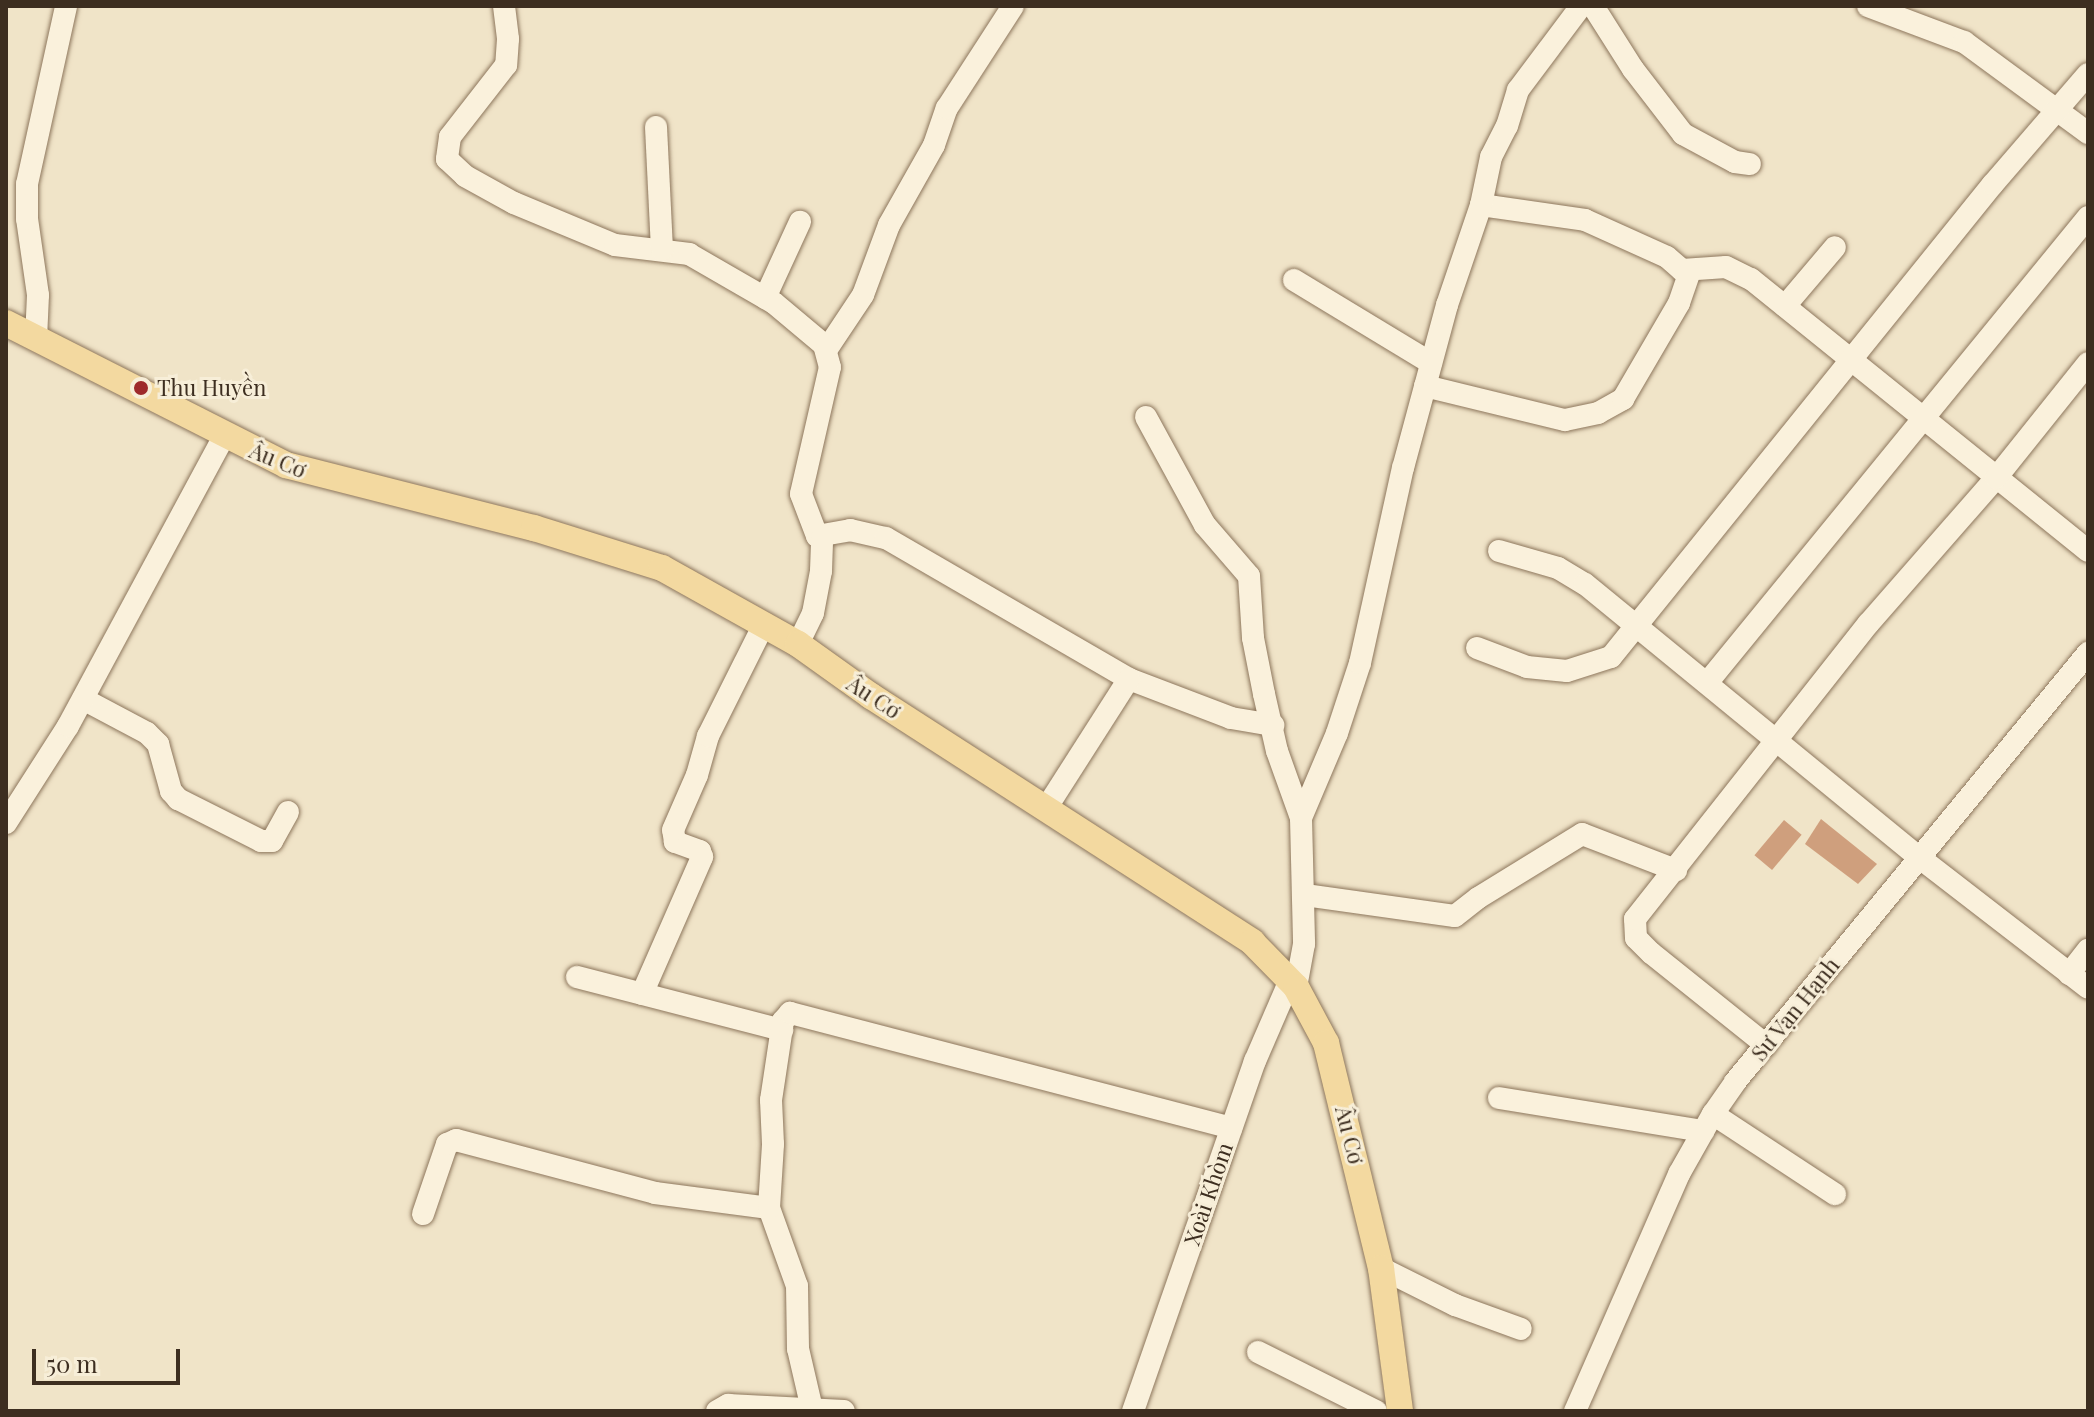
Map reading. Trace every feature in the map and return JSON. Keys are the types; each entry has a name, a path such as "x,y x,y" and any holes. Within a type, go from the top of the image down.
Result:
{"main road":[{"name":"Âu Cơ","path":"6,323 224,436 306,472 534,528 642,560 700,587 798,644 871,696 1252,942 1293,983 1316,1021 1329,1055 1381,1268 1400,1411"}],"street":[{"path":"36,339 38,295 27,219 27,184 66,6"},
{"path":"504,6 508,39 506,65 450,137 447,159 465,176 532,211 615,245 689,254 765,298 827,349 830,367 826,397 801,494 814,534 822,537 850,530 886,538 1129,679 1231,718 1273,725"},
{"path":"827,349 863,295 889,225 934,145 947,108 1013,6"},
{"path":"1301,818 1337,733 1360,663 1399,485 1431,363 1481,205 1491,157 1507,126 1518,90 1581,6"},
{"path":"1593,6 1633,69 1683,134 1735,162 1750,164"},
{"path":"1868,6 1964,42 2088,133"},
{"path":"1477,648 1527,667 1567,671 1611,657 1993,184 2088,74"},
{"path":"656,127 662,250"},
{"path":"1481,205 1596,223 1667,257 1682,270 1712,266 1732,269 1785,306 1849,362 2088,551"},
{"path":"1707,683 2088,217"},
{"path":"765,298 800,222"},
{"path":"1785,306 1835,247"},
{"path":"1425,386 1565,420 1598,413 1623,399 1679,303 1690,271"},
{"path":"1294,280 1431,363"},
{"path":"1766,1045 1636,938 1635,919 1869,623 1996,478 2088,363"},
{"path":"1146,417 1205,525 1249,576 1253,638 1277,751 1301,818"},
{"path":"6,823 83,699 224,436"},
{"path":"798,644 813,613 821,571 822,537"},
{"path":"1499,551 1558,568 1585,584 1920,858 2088,988"},
{"path":"642,994 702,857 700,851 675,842 671,838 673,830 697,775 708,736 764,624"},
{"name":"Sư Vạn Hạnh","path":"1575,1411 1679,1174 1708,1123 1766,1045 2088,653"},
{"path":"1047,807 1129,679"},
{"path":"83,699 147,733 158,744 171,791 178,799 261,841 272,841 288,812"},
{"name":"Xoài Khòm","path":"1133,1411 1259,1051 1293,983 1304,944 1301,818"},
{"path":"1305,895 1455,916 1478,898 1582,834 1676,870"},
{"path":"2069,974 2088,950"},
{"path":"577,977 782,1030"},
{"path":"812,1409 798,1349 797,1286 769,1208 771,1100 786,1016 797,1012 888,1040 1231,1128"},
{"path":"1499,1098 1708,1123 1835,1194"},
{"path":"423,1214 447,1144 456,1140 655,1193 769,1208"},
{"path":"1381,1268 1455,1305 1521,1329"},
{"path":"1258,1352 1376,1411"},
{"path":"717,1411 728,1405 844,1411"}],"building":[{"path":"1821,819 1877,864 1858,884 1805,844"},
{"path":"1784,820 1802,835 1772,870 1754,855"}],"place":[{"name":"Thu Huyền","path":"141,388"}]}
